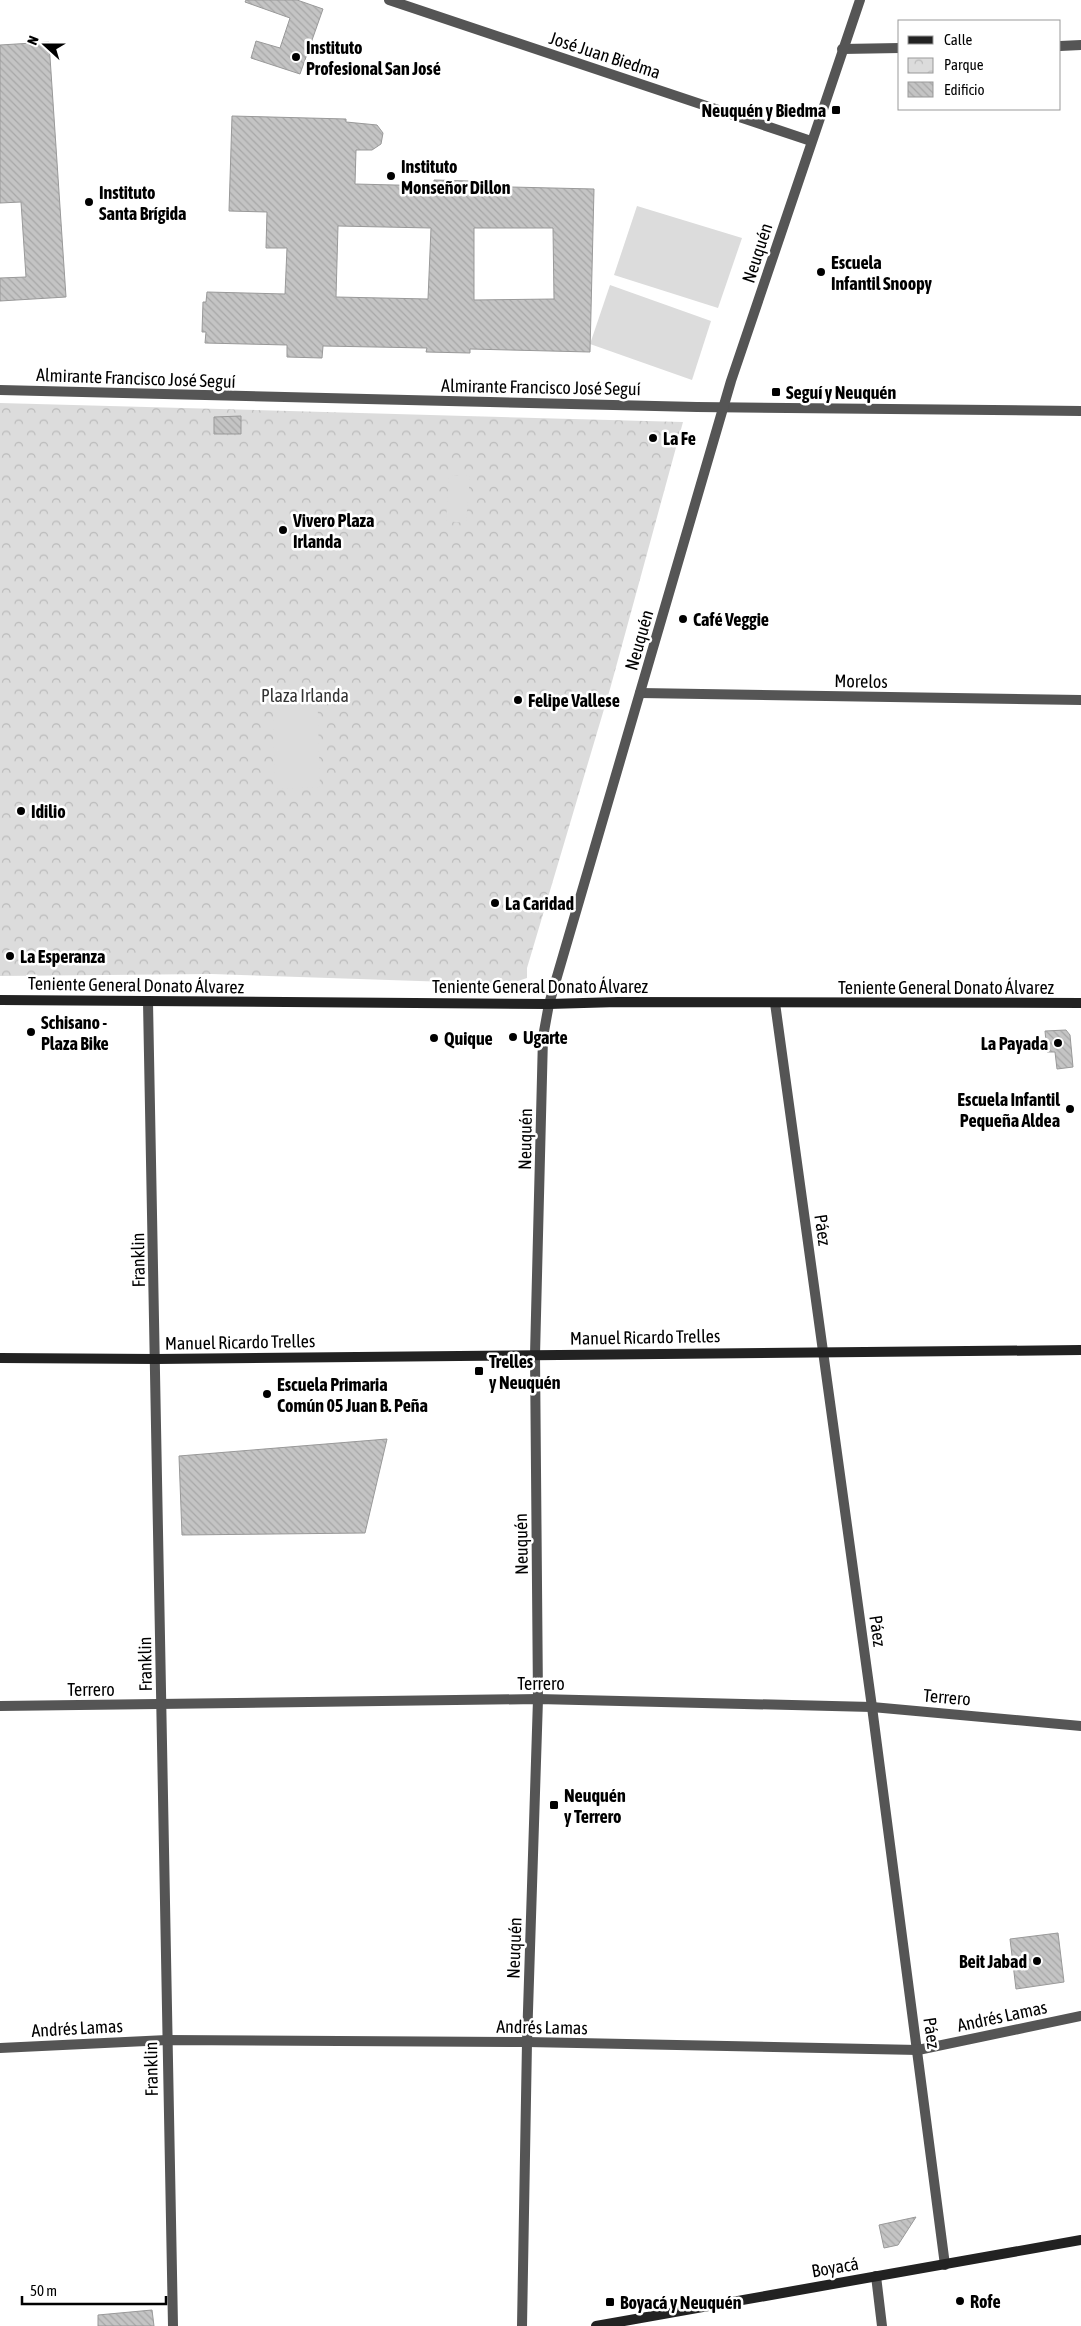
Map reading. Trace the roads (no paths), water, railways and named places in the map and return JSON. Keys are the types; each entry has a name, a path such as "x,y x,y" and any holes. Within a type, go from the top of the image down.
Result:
{"street":[{"name":"José Juan Biedma","path":"389,0 811,141"},
{"name":"Neuquén","path":"522,2326 527,2042 538,1699 535,1355 543,1037 548,1004 724,407 811,141 860,0"},
{"path":"1061,46 1081,45"},
{"path":"842,49 898,48"},
{"name":"Almirante Francisco José Seguí","path":"0,390 724,407 1081,411"},
{"name":"Morelos","path":"640,693 1081,700"},
{"name":"Teniente General Donato Álvarez","path":"0,1000 548,1004 775,1002 1081,1003"},
{"name":"Franklin","path":"148,1002 156,1360 172,2326"},
{"name":"Páez","path":"775,1002 872,1707 945,2264"},
{"name":"Manuel Ricardo Trelles","path":"0,1358 156,1360 824,1351 1081,1350"},
{"name":"Terrero","path":"0,1706 538,1699 872,1707 1081,1726"},
{"name":"Andrés Lamas","path":"0,2048 167,2040 527,2042 918,2050 1081,2016"},
{"name":"Boyacá","path":"596,2326 1081,2240"},
{"path":"876,2276 882,2326"}],"place":[{"name":"Instituto Profesional San José","path":"296,57"},
{"name":"Neuquén y Biedma","path":"836,110"},
{"name":"Instituto Monseñor Dillon","path":"391,176"},
{"name":"Instituto Santa Brígida","path":"89,202"},
{"name":"Escuela Infantil Snoopy","path":"821,272"},
{"name":"Seguí y Neuquén","path":"776,392"},
{"name":"La Fe","path":"653,438"},
{"name":"Vivero Plaza Irlanda","path":"283,530"},
{"name":"Café Veggie","path":"683,619"},
{"name":"Felipe Vallese","path":"518,700"},
{"name":"Idilio","path":"21,811"},
{"name":"La Caridad","path":"495,903"},
{"name":"La Esperanza","path":"10,956"},
{"name":"Schisano - Plaza Bike","path":"31,1032"},
{"name":"Ugarte","path":"513,1037"},
{"name":"Quique","path":"434,1038"},
{"name":"La Payada","path":"1058,1043"},
{"name":"Escuela Infantil Pequeña Aldea","path":"1070,1109"},
{"name":"Trelles y Neuquén","path":"479,1371"},
{"name":"Escuela Primaria Común 05 Juan B. Peña","path":"267,1394"},
{"name":"Neuquén y Terrero","path":"554,1805"},
{"name":"Beit Jabad","path":"1037,1961"},
{"name":"Rofe","path":"960,2301"},
{"name":"Boyacá y Neuquén","path":"610,2302"}],"park label":[{"name":"Plaza Irlanda","path":"305,695"}]}
